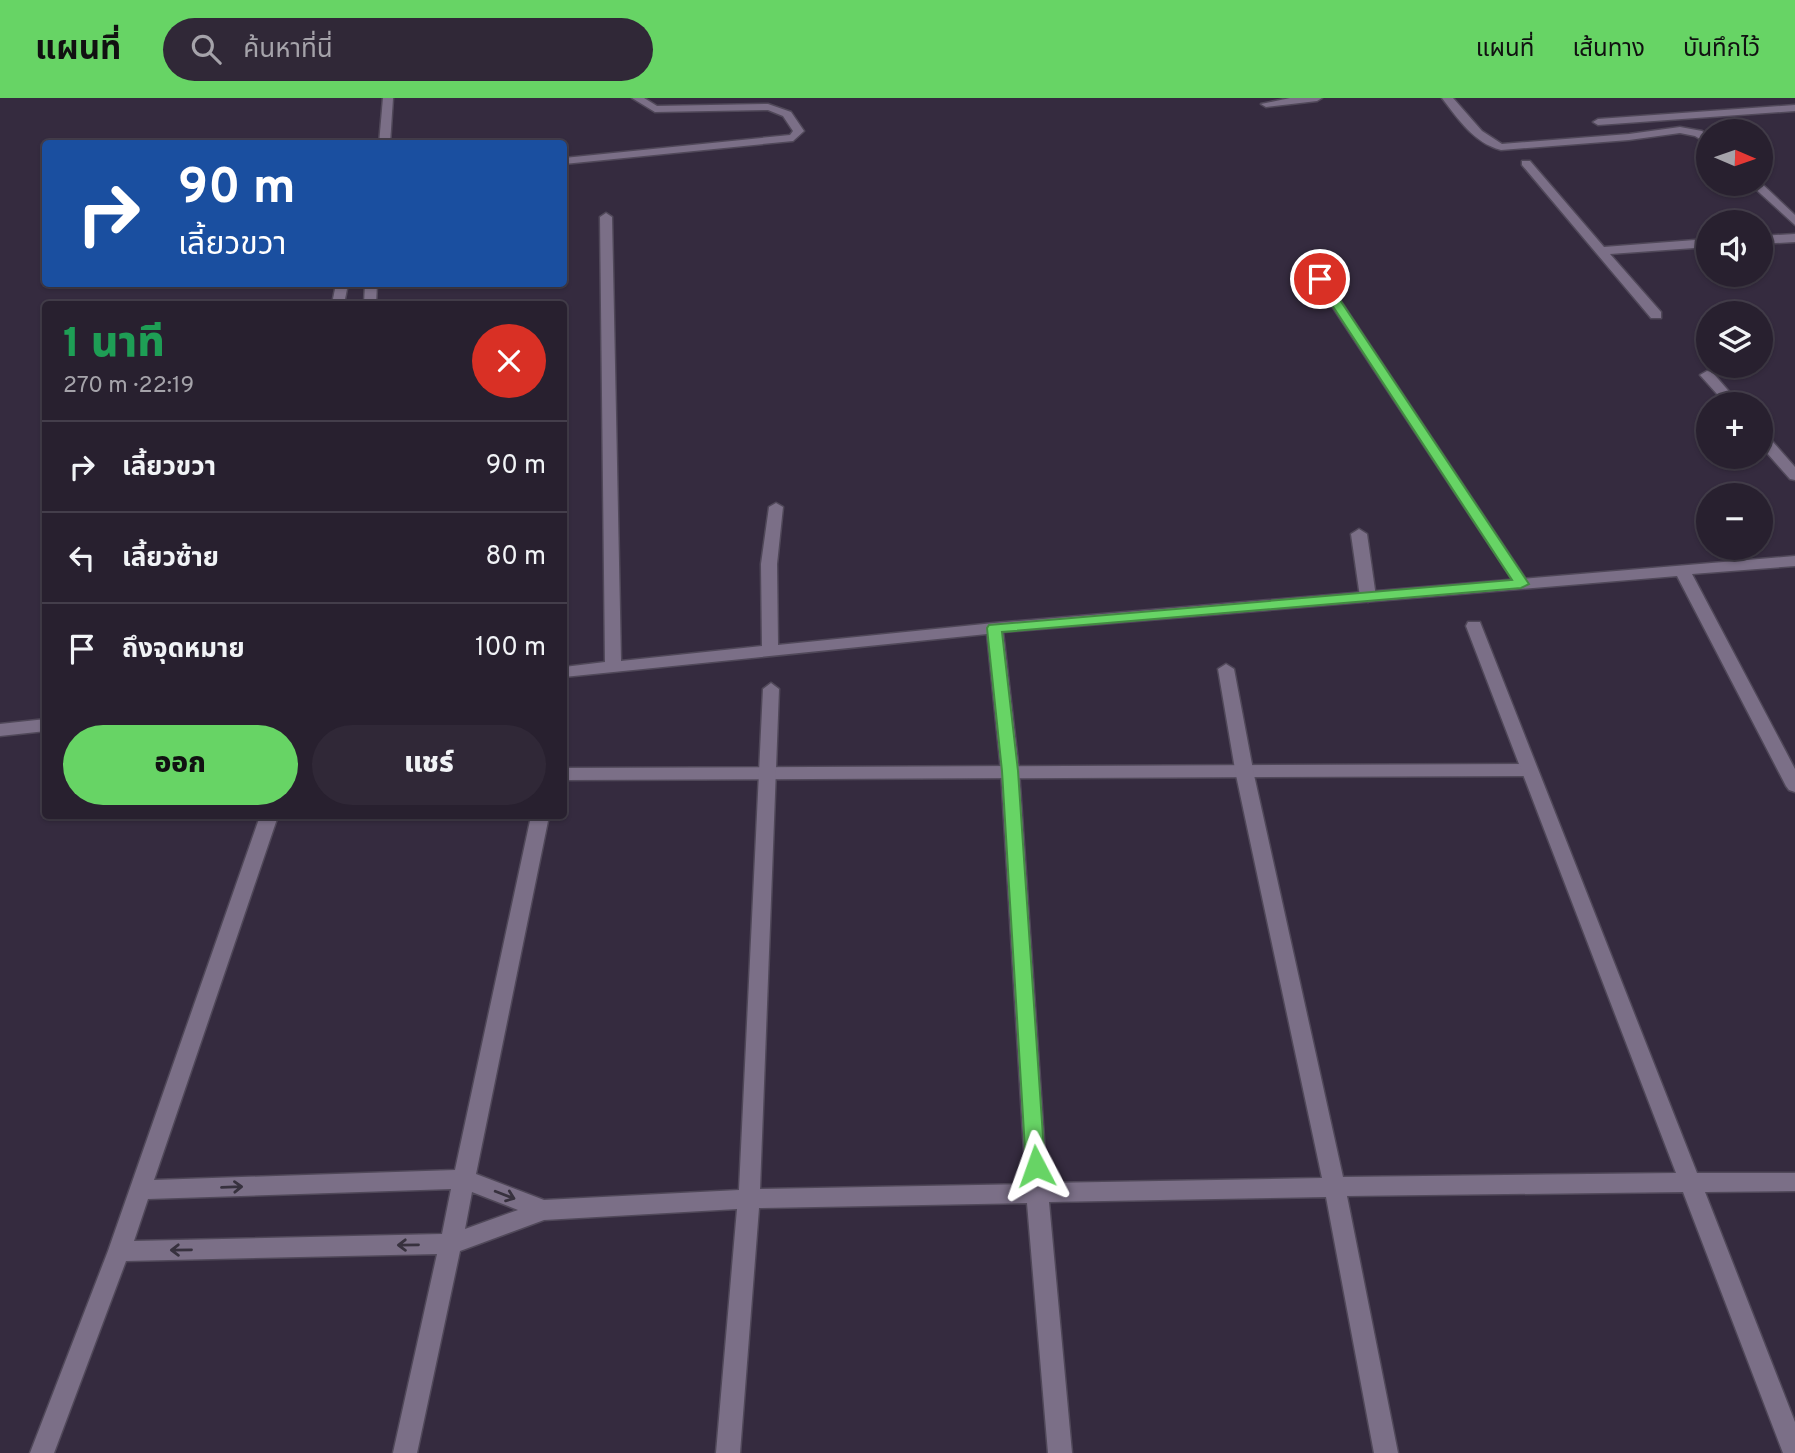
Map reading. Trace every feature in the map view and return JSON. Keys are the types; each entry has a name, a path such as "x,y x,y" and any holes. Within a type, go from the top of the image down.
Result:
{"street":[{"path":"384,140 388,98"},
{"path":"567,161 793,138 799,131 794,120 784,110 776,108 655,109 637,98"},
{"path":"1266,104 1317,98"},
{"path":"1447,98 1472,128 1492,145 1501,147 1629,137 1680,130 1696,133"},
{"path":"1598,122 1795,108"},
{"path":"1526,163 1656,315"},
{"path":"1769,196 1795,221"},
{"path":"606,217 613,668"},
{"path":"1773,239 1795,238"},
{"path":"1600,251 1696,244"},
{"path":"1320,279 1521,584"},
{"path":"1710,378 1722,392"},
{"path":"1773,451 1795,476"},
{"path":"770,650 769,564 776,507"},
{"path":"1359,534 1368,597"},
{"path":"567,672 994,628 1795,561"},
{"path":"1682,571 1795,786"},
{"path":"1474,626 1693,1184 1795,1453"},
{"path":"994,628 1010,771 1037,1192 1060,1453"},
{"path":"1226,669 1245,775 1335,1188 1386,1453"},
{"path":"728,1453 749,1199 771,689"},
{"path":"0,730 42,725"},
{"path":"567,774 1010,771 1245,775 1529,770"},
{"path":"41,1453 119,1251 268,819"},
{"path":"405,1453 452,1244 463,1179 539,819"},
{"path":"139,1190 463,1179 544,1210"},
{"path":"119,1251 452,1244 544,1210 749,1199 1480,1184 1795,1182"}],"route":[{"path":"1036,1166 1010,771 994,628 1521,584 1320,279"}]}
